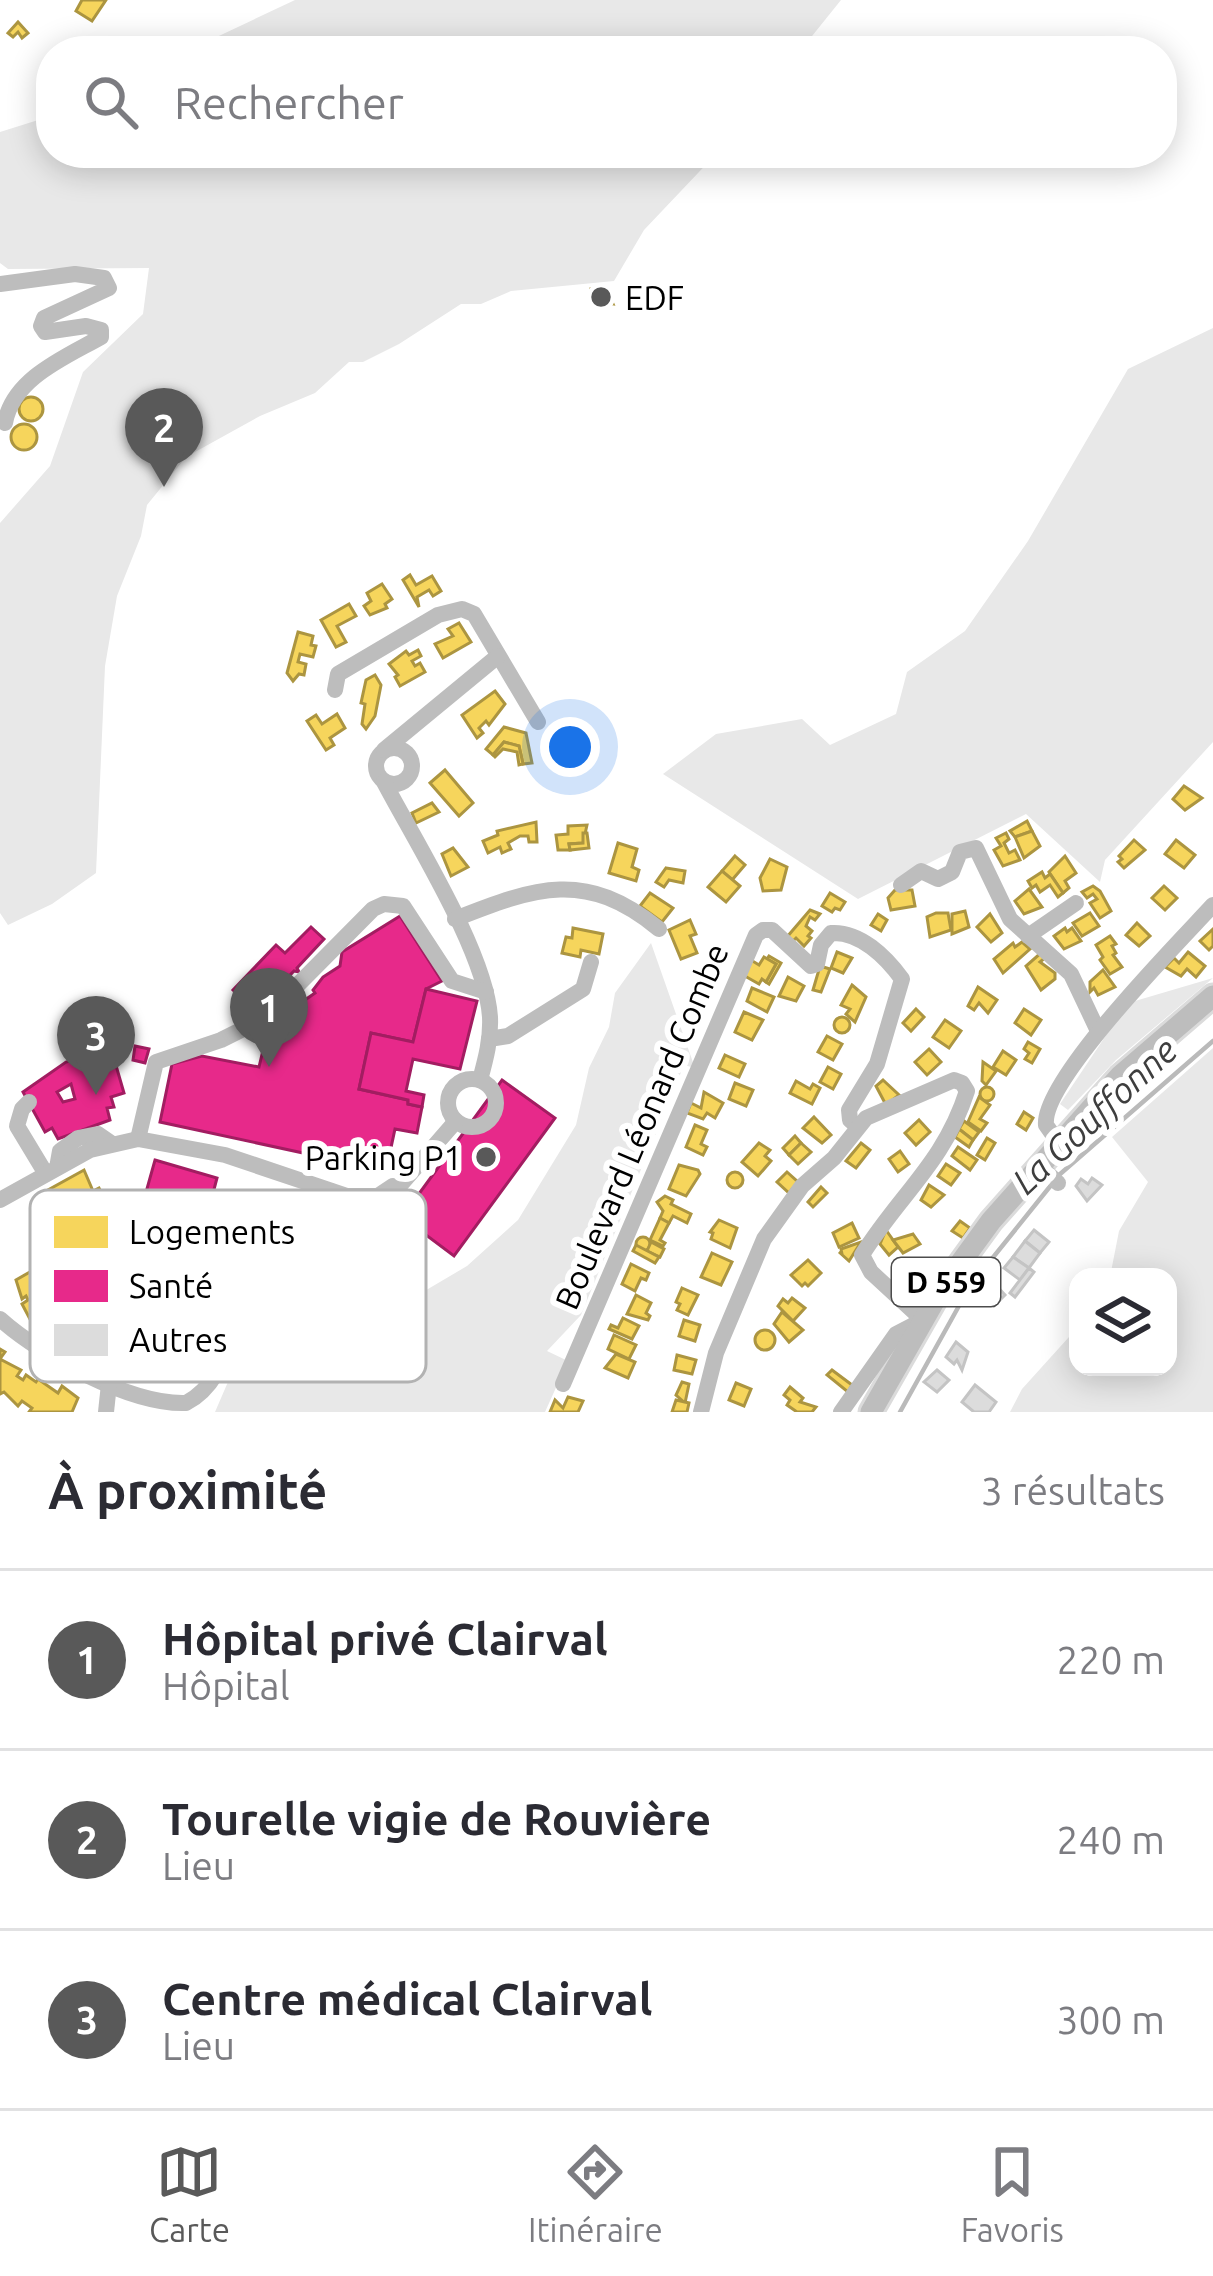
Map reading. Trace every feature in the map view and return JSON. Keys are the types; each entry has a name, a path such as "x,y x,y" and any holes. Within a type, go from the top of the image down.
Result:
{"main road":[{"name":"D 559","path":"872,1412 923,1320 991,1221 1106,1092 1213,997"}],"street":[{"path":"0,284 75,274 104,278 109,288 44,318 40,326 45,332 86,326 102,334 26,387 8,410 5,423"},
{"path":"335,689 338,674 453,609 474,614 538,722"},
{"path":"498,656 384,750 375,765 455,919 486,992 486,1057 497,1100 494,1115 478,1127 456,1121 450,1113 449,1095 486,1057 508,1036 583,988 591,962"},
{"path":"384,750 401,749 412,763 402,783 384,782"},
{"path":"901,885 921,871 938,879 952,872 960,852 976,848 1010,919 1071,974 1098,1031"},
{"path":"455,919 526,893 579,890 624,902 659,929"},
{"path":"1028,935 1076,903"},
{"path":"1060,1145 1044,1117 1098,1031 1213,905"},
{"path":"138,1138 156,1062 221,1040 265,1018 373,908 403,906 452,981 486,992"},
{"name":"Boulevard Léonard Combe","path":"563,1384 756,935 772,930 812,966 831,933 851,935 884,958 902,979 877,1064 849,1110 850,1120 858,1127 834,1158 802,1186 764,1239 716,1353 701,1412"},
{"path":"1106,1092 1127,1082 1213,1009"},
{"path":"841,1412 896,1334 923,1320 871,1272 862,1255 926,1175 955,1127 967,1090 954,1080 866,1118 858,1127"},
{"path":"30,1105 17,1126 52,1171"},
{"path":"394,1190 456,1121"},
{"path":"0,1200 111,1143 138,1138 225,1155 328,1190"},
{"path":"1040,1166 1058,1183"},
{"path":"386,1190 412,1171"},
{"path":"0,1318 30,1342"},
{"path":"105,1382 151,1406 198,1406"},
{"path":"106,1412 109,1384"}],"shaded area":[{"path":"295,0 841,0 812,36 219,36"},
{"path":"36,121 36,168 703,168 644,230 614,281 511,291 481,304 461,304 399,344 363,362 349,362 315,393 260,416 186,457 147,505 141,536 117,596 105,666 96,873 52,904 8,925 0,913 0,523 50,466 83,372 143,314 149,268 8,269 0,263 0,132"},
{"path":"1213,328 1213,742 1105,860 1100,882 1026,814 858,899 663,774 716,734 802,719 830,745 896,714 907,672 965,631 1028,541 1128,369"},
{"path":"651,943 695,1068 684,1065 581,1315 547,1351 568,1361 545,1412 215,1412 228,1382 426,1382 426,1290 467,1266 518,1220 576,1125 589,1068 609,1027 615,993"},
{"path":"1213,978 1116,1060 1068,1110 1060,1104 1115,1022 1135,1001"},
{"path":"1213,1048 1213,1412 1010,1412 1022,1389 1069,1337 1069,1376 1177,1376 1177,1268 1112,1268 1119,1231 1148,1182 1112,1137"}],"building: Logements":[{"path":"82,0 106,0 92,21 76,11"},
{"path":"18,22 28,33 22,38 18,32 13,37 8,33"},
{"name":"EDF","path":"606,288 613,304 592,301 591,289"},
{"path":"31,397 40,400 40,418 31,421 22,418 19,409 22,400"},
{"path":"24,424 37,437 24,450 11,437"},
{"path":"410,575 416,585 432,576 441,591 433,596 429,590 417,597 419,607 403,580"},
{"path":"382,584 392,599 385,604 387,608 370,615 364,606 371,601 367,593"},
{"path":"349,604 356,616 337,626 346,642 336,647 321,620"},
{"path":"459,623 471,642 443,658 435,644 453,636 448,629"},
{"path":"298,632 313,636 311,645 316,646 313,657 300,654 298,662 306,664 304,675 293,681 287,673"},
{"path":"418,650 421,656 412,661 415,666 420,663 425,672 400,686 389,664 406,651 409,655"},
{"path":"375,675 381,685 375,716 366,729 362,724 365,704 361,703 366,680"},
{"path":"495,691 505,704 489,725 486,721 479,728 483,733 477,738 462,715"},
{"path":"337,714 345,728 330,738 334,745 326,750 307,721 316,715 322,724"},
{"path":"504,727 526,733 532,763 523,764 519,746 504,742 493,755 486,749"},
{"path":"555,736 582,762 572,774 548,760 557,749 549,743"},
{"path":"504,742 519,746 523,764 519,765 517,752 503,749 493,755"},
{"path":"445,770 473,803 459,816 430,783"},
{"path":"1184,786 1202,798 1185,810 1173,799"},
{"path":"432,803 439,812 416,823 412,813"},
{"path":"1027,821 1032,831 1015,837 1010,831"},
{"path":"536,822 537,842 520,836 508,843 511,849 502,853 500,847 488,853 483,841 498,835 497,831"},
{"path":"587,825 583,843 558,850 556,835 568,834 568,826"},
{"path":"1032,831 1040,846 1024,858 1015,837"},
{"path":"583,833 587,833 589,848 570,850 569,844 583,843"},
{"path":"1006,833 1009,853 1015,850 1020,860 1003,866 994,850 1001,846 996,838"},
{"path":"1134,840 1145,850 1124,868 1119,856"},
{"path":"1176,840 1195,855 1184,868 1165,854"},
{"path":"618,843 637,849 632,867 639,870 636,881 609,873"},
{"path":"453,848 468,867 451,876 442,854"},
{"path":"735,856 745,865 732,880 722,871"},
{"path":"1065,856 1076,873 1065,881 1069,888 1063,893 1049,872"},
{"path":"770,859 787,867 781,890 763,891 760,878"},
{"path":"666,868 685,871 683,883 669,880 664,887 656,882"},
{"path":"722,871 740,886 726,902 708,887"},
{"path":"1042,872 1045,878 1050,874 1063,893 1058,897 1050,885 1040,892 1036,885 1032,888 1028,881"},
{"path":"1093,886 1111,911 1100,918 1090,903 1097,899 1082,892"},
{"path":"1164,886 1177,898 1165,910 1152,898"},
{"path":"1029,889 1042,907 1024,914 1015,901"},
{"path":"895,890 912,890 915,906 891,910 888,898"},
{"path":"650,893 673,908 662,922 640,906"},
{"path":"830,893 845,902 840,910 832,912 822,906"},
{"path":"810,910 820,914 815,920 810,917 806,926 812,931 811,938 804,946 796,938 792,942 787,937"},
{"path":"965,911 969,927 952,934 952,914"},
{"path":"948,913 951,930 930,937 927,917"},
{"path":"1090,913 1099,926 1082,936 1073,923"},
{"path":"878,914 887,920 881,931 871,925"},
{"path":"990,914 1002,933 991,942 977,927"},
{"path":"690,920 697,953 681,959 669,930"},
{"path":"1137,923 1150,936 1139,946 1126,935"},
{"path":"573,928 603,934 599,954 562,953"},
{"path":"1065,928 1067,932 1072,928 1081,941 1064,949 1054,936"},
{"path":"1213,929 1213,946 1209,950 1200,941"},
{"path":"1110,936 1116,944 1113,955 1122,967 1110,974 1096,945"},
{"path":"1022,942 1030,949 1003,973 994,959 1013,943 1015,947"},
{"path":"837,952 852,958 843,973 831,968"},
{"path":"1042,952 1046,957 1040,962 1055,973 1055,979 1041,990 1026,966"},
{"path":"1188,952 1205,966 1196,977 1187,969 1181,976 1165,967 1174,958 1179,963"},
{"path":"769,956 781,963 769,984 776,964"},
{"path":"764,957 776,964 766,982 762,979 759,984 743,975 751,960 759,965"},
{"path":"820,966 830,969 821,992 813,990"},
{"path":"1103,970 1115,987 1098,995 1094,988 1090,992 1090,982"},
{"path":"788,977 804,986 796,1001 779,996"},
{"path":"852,985 866,997 855,1022 846,1014 850,1009 841,1005"},
{"path":"978,987 997,1000 988,1013 979,1003 974,1010 968,1006"},
{"path":"752,988 774,997 767,1012 747,1001"},
{"path":"916,1009 924,1017 911,1031 903,1023"},
{"path":"1024,1009 1041,1020 1031,1035 1015,1023"},
{"path":"744,1012 763,1020 752,1040 735,1032"},
{"path":"842,1017 850,1025 842,1033 834,1025"},
{"path":"945,1020 961,1031 949,1048 933,1037"},
{"path":"827,1036 842,1044 833,1060 818,1052"},
{"path":"1028,1042 1040,1049 1032,1063 1025,1059"},
{"path":"929,1049 941,1062 927,1075 915,1062"},
{"path":"1003,1051 1016,1060 1006,1075 993,1067"},
{"path":"725,1055 745,1064 739,1077 719,1068"},
{"path":"983,1062 996,1071 986,1085 982,1081"},
{"path":"828,1067 841,1074 833,1089 820,1082"},
{"path":"883,1080 899,1095 886,1105 876,1086"},
{"path":"796,1081 810,1089 813,1084 820,1088 812,1104 790,1093"},
{"path":"735,1083 753,1090 746,1106 729,1099"},
{"path":"987,1087 994,1094 987,1101 980,1094"},
{"path":"704,1092 723,1103 715,1118 687,1113 691,1103 701,1108"},
{"path":"979,1097 990,1105 980,1119 987,1123 981,1131 968,1122"},
{"path":"1024,1112 1033,1118 1026,1130 1017,1124"},
{"path":"814,1117 831,1135 822,1143 803,1128"},
{"path":"919,1120 930,1132 916,1145 905,1133"},
{"path":"964,1121 979,1132 973,1140 959,1129"},
{"path":"695,1125 707,1130 701,1144 707,1147 703,1155 686,1147"},
{"path":"959,1129 973,1140 969,1147 955,1137"},
{"path":"795,1136 801,1143 789,1155 783,1148"},
{"path":"987,1138 995,1143 985,1160 977,1155"},
{"path":"759,1143 770,1150 765,1156 771,1161 758,1176 742,1162"},
{"path":"801,1143 811,1152 798,1164 789,1155"},
{"path":"861,1143 870,1150 856,1168 846,1161"},
{"path":"958,1147 977,1160 970,1170 952,1156"},
{"path":"900,1151 909,1164 898,1172 889,1159"},
{"path":"946,1164 960,1173 951,1185 938,1176"},
{"path":"679,1165 700,1174 686,1196 669,1189"},
{"path":"84,1170 93,1190 48,1190"},
{"path":"735,1172 743,1180 735,1188 727,1180"},
{"path":"787,1172 798,1182 789,1193 777,1182"},
{"path":"929,1185 944,1195 931,1207 921,1200"},
{"path":"821,1187 827,1193 813,1207 808,1202"},
{"path":"665,1196 691,1214 687,1223 673,1216 669,1223 660,1218 663,1211 657,1202"},
{"path":"660,1218 669,1223 660,1240 663,1246 650,1240"},
{"path":"719,1220 737,1228 730,1248 711,1239 710,1232"},
{"path":"960,1221 970,1228 963,1238 952,1231"},
{"path":"852,1223 859,1238 839,1247 833,1233"},
{"path":"886,1230 898,1247 889,1255 880,1244"},
{"path":"913,1234 920,1244 903,1253 893,1240"},
{"path":"643,1237 650,1244 643,1251 636,1244"},
{"path":"651,1242 664,1249 660,1257 647,1251"},
{"path":"861,1242 849,1261 839,1252 842,1254 841,1249"},
{"path":"636,1245 659,1257 655,1263 633,1251"},
{"path":"712,1253 732,1262 721,1285 701,1277"},
{"path":"808,1260 821,1273 802,1286 791,1275"},
{"path":"631,1264 649,1273 635,1291 622,1284"},
{"path":"30,1272 30,1319 22,1304 28,1300 26,1296 22,1299 16,1280"},
{"path":"682,1288 698,1295 688,1315 677,1310"},
{"path":"636,1295 651,1303 648,1320 627,1314"},
{"path":"792,1298 805,1308 793,1321 778,1306"},
{"path":"782,1312 803,1330 789,1342 774,1324"},
{"path":"623,1318 639,1326 632,1339 609,1329 611,1325 618,1328"},
{"path":"684,1320 700,1325 695,1341 679,1336"},
{"path":"765,1330 775,1340 765,1350 755,1340"},
{"path":"614,1335 636,1345 629,1359 608,1349"},
{"path":"616,1354 635,1362 628,1378 605,1368"},
{"path":"677,1355 696,1360 692,1374 674,1370"},
{"path":"0,1359 21,1370 17,1376 23,1380 26,1375 30,1382 42,1382 58,1393 62,1386 78,1398 72,1412 29,1412 32,1408 22,1401 18,1406 4,1392 0,1394"},
{"path":"832,1370 852,1385 848,1392 827,1375"},
{"path":"682,1382 689,1384 685,1403 676,1395"},
{"path":"736,1383 751,1389 744,1406 729,1400"},
{"path":"790,1387 803,1398 800,1402 816,1407 812,1412 797,1412 787,1405 790,1400 784,1395"},
{"path":"568,1397 583,1401 578,1412 550,1412 555,1400 563,1408"},
{"path":"676,1400 689,1403 687,1412 672,1412"}],"building: Santé":[{"path":"400,916 442,981 426,989 413,1042 371,1033 359,1089 422,1107 417,1133 395,1129 386,1171 160,1122 172,1064 202,1056 259,1067 269,1025 282,1028 286,1013 315,993 323,977 340,966 342,952"},
{"path":"311,927 324,939 297,968 299,972 294,971 276,990 278,994 273,993 255,1012 233,990 276,945 285,953"},
{"path":"426,989 477,1001 460,1069 413,1059 406,1091 424,1095 422,1107 359,1089 371,1033 413,1042"},
{"path":"135,1046 149,1049 145,1063 133,1060"},
{"path":"97,1053 115,1062 124,1093 111,1097 110,1120 58,1139 52,1128 45,1132 23,1092 66,1062","holes":["71,1084 75,1099 63,1102 57,1092"]},
{"name":"Parking P1","path":"502,1080 555,1118 454,1256 426,1235 426,1190 422,1190"},
{"path":"155,1160 217,1178 214,1190 147,1190"}],"building: Autres":[{"path":"1092,1178 1102,1185 1087,1201 1076,1186 1081,1179 1088,1184"},
{"path":"1034,1230 1049,1242 1040,1253 1025,1241"},
{"path":"1025,1241 1040,1253 1029,1268 1013,1257"},
{"path":"1013,1257 1029,1268 1020,1280 1004,1268"},
{"path":"1029,1268 1034,1272 1015,1297 1010,1293"},
{"path":"994,1283 1005,1295 994,1306 984,1296"},
{"path":"956,1342 968,1352 962,1370 957,1360 954,1364 946,1357"},
{"path":"937,1370 949,1380 937,1392 924,1382"},
{"path":"975,1385 996,1402 989,1412 974,1412 962,1402"}],"waterway":[{"name":"La Gouffonne","path":"1059,1175 1213,1041"},
{"name":"La Gouffonne","path":"900,1412 970,1286 1052,1184"}],"place":[{"name":"EDF","path":"601,297"},
{"name":"Tourelle vigie de Rouvière","path":"164,487"},
{"name":"Hôpital privé Clairval","path":"269,1067"},
{"name":"Centre médical Clairval","path":"96,1095"},
{"name":"Parking P1","path":"486,1157"}]}
